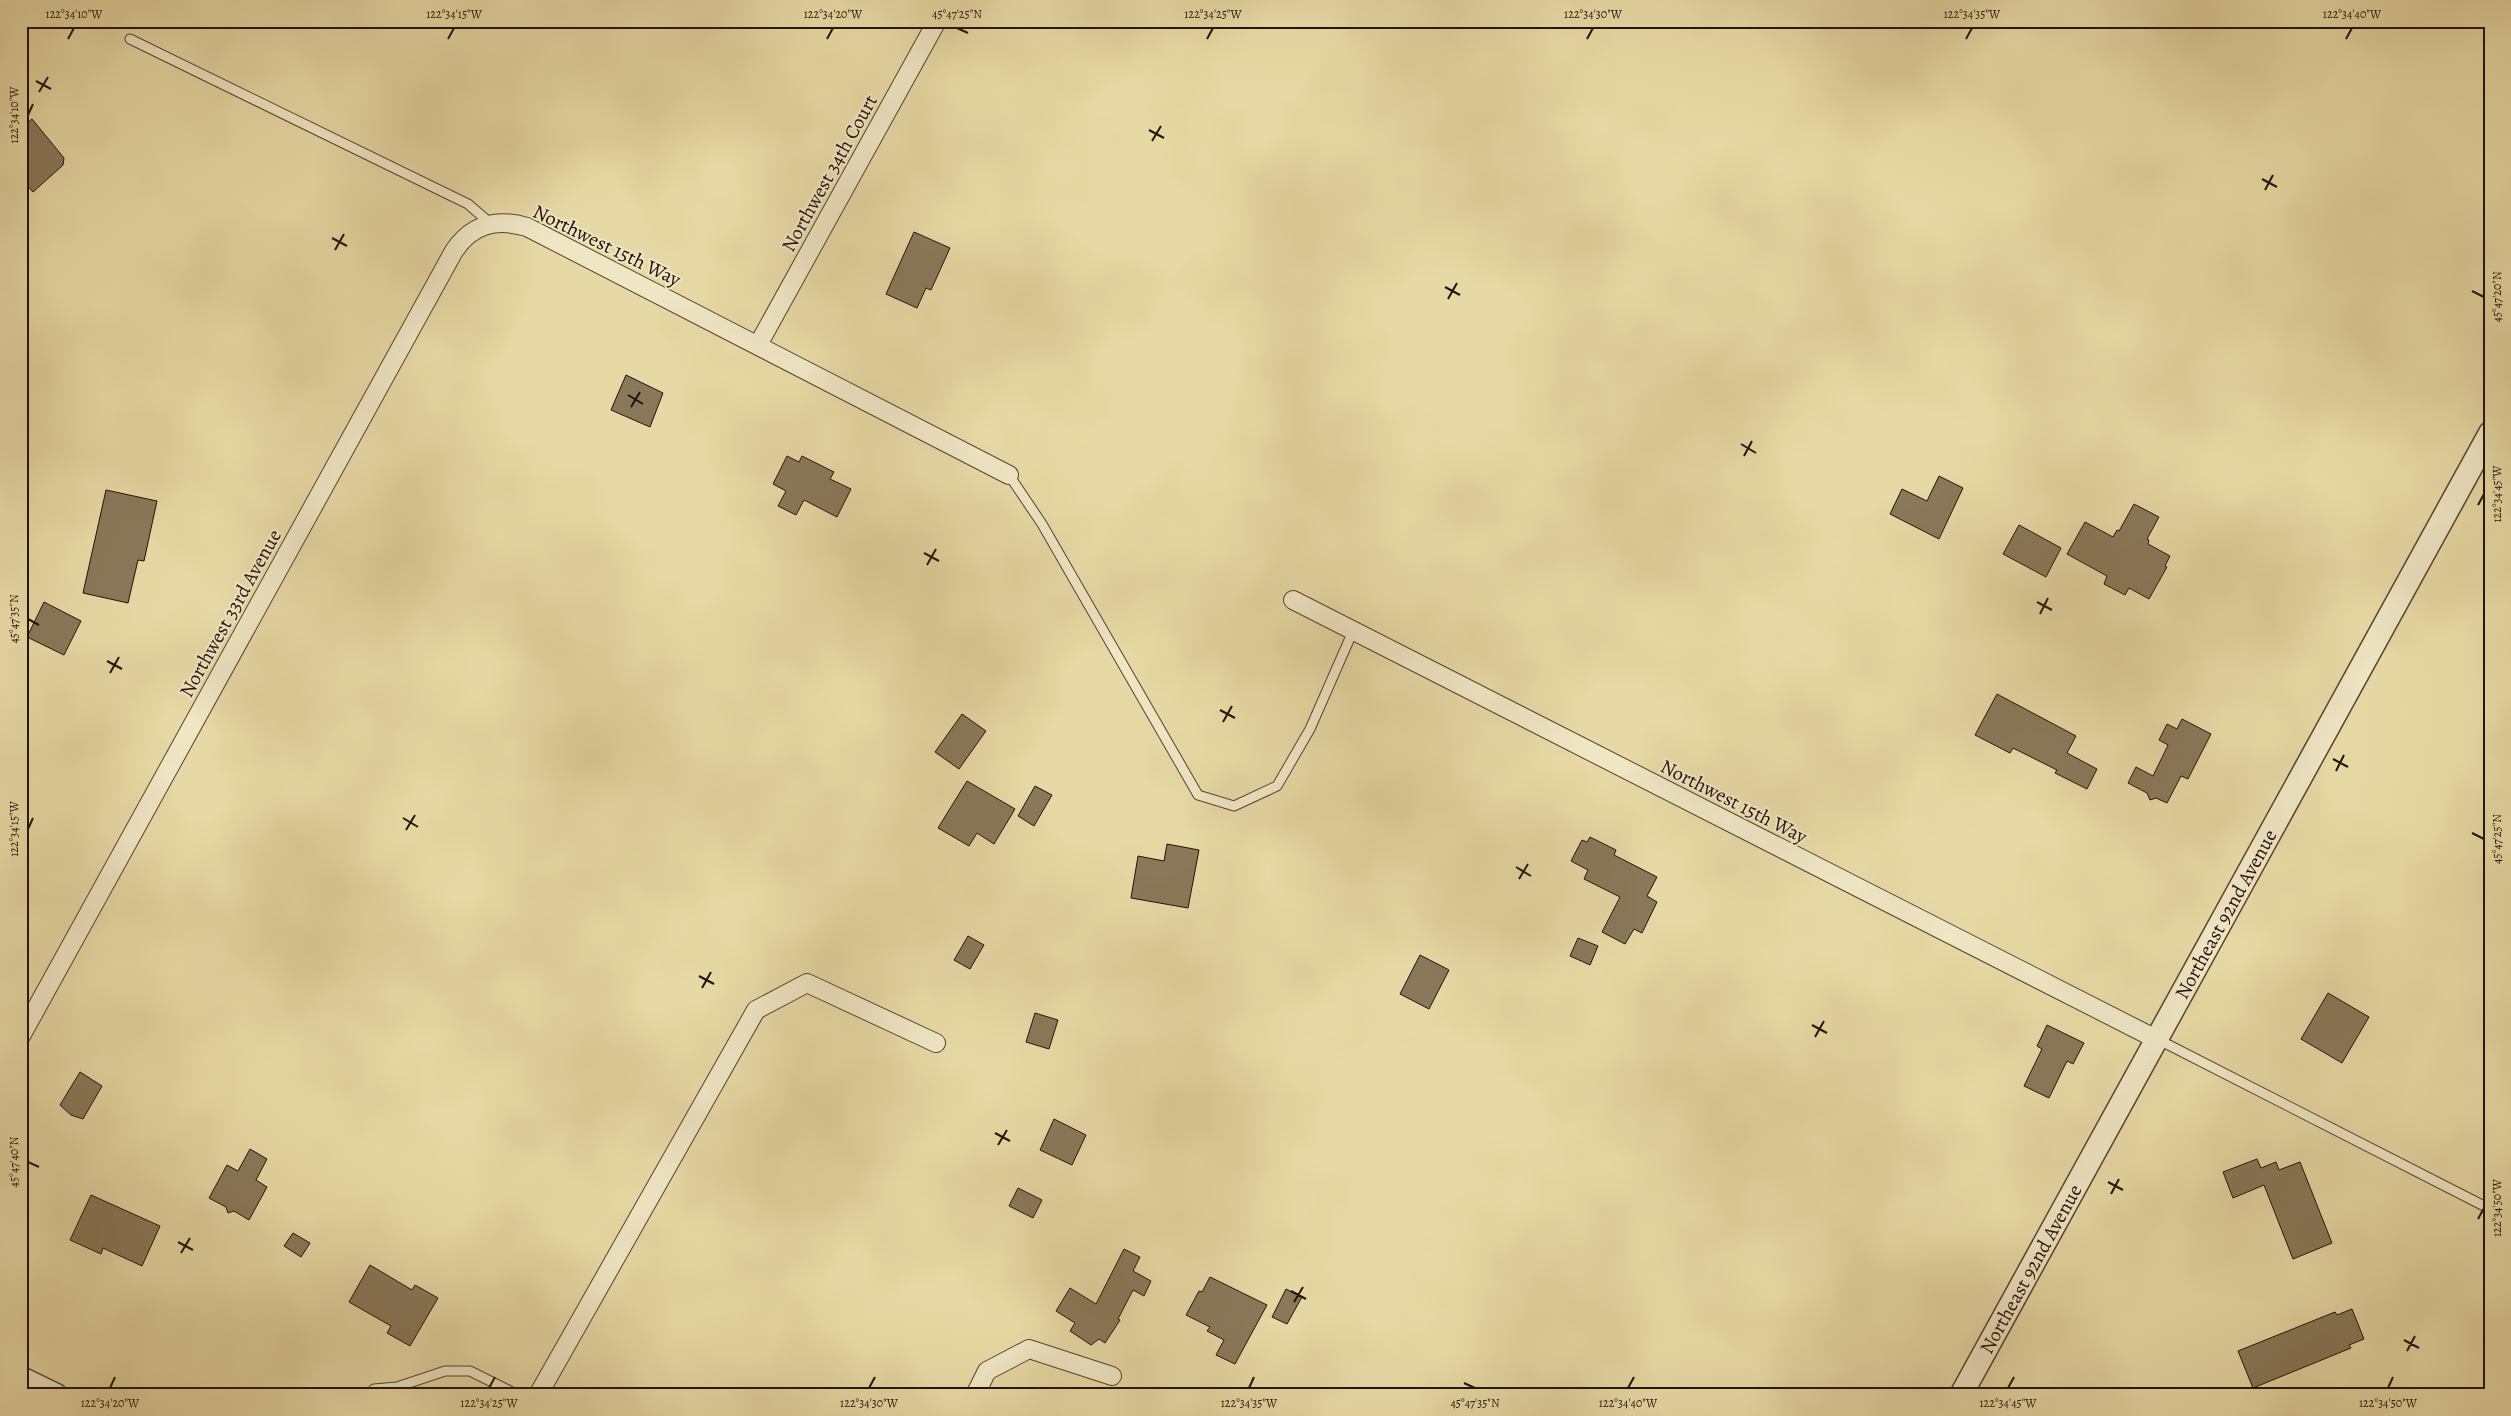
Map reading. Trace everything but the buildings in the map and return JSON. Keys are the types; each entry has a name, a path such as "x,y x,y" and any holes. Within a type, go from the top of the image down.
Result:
{"street":[{"name":"Northwest 34th Court","path":"758,345 937,21"},
{"name":"Northwest 15th Way","path":"490,223 510,222 527,227 1009,475"},
{"name":"Northwest 33rd Avenue","path":"21,1036 454,252 469,233 490,223"},
{"name":"Northeast 92nd Avenue","path":"1960,1395 2490,433"},
{"name":"Northwest 15th Way","path":"1293,600 2156,1039"},
{"path":"538,1395 756,1010 807,983 936,1042"},
{"path":"975,1395 987,1371 1029,1349 1112,1376"},
{"path":"21,1378 56,1395"}],"lane":[{"path":"130,39 468,204 490,223"},
{"path":"1009,475 1068,566 1198,795 1234,806 1277,786 1310,729 1353,631"},
{"path":"2156,1039 2490,1209"},
{"path":"368,1395 374,1389 397,1387 445,1371 470,1372 518,1395"}]}
